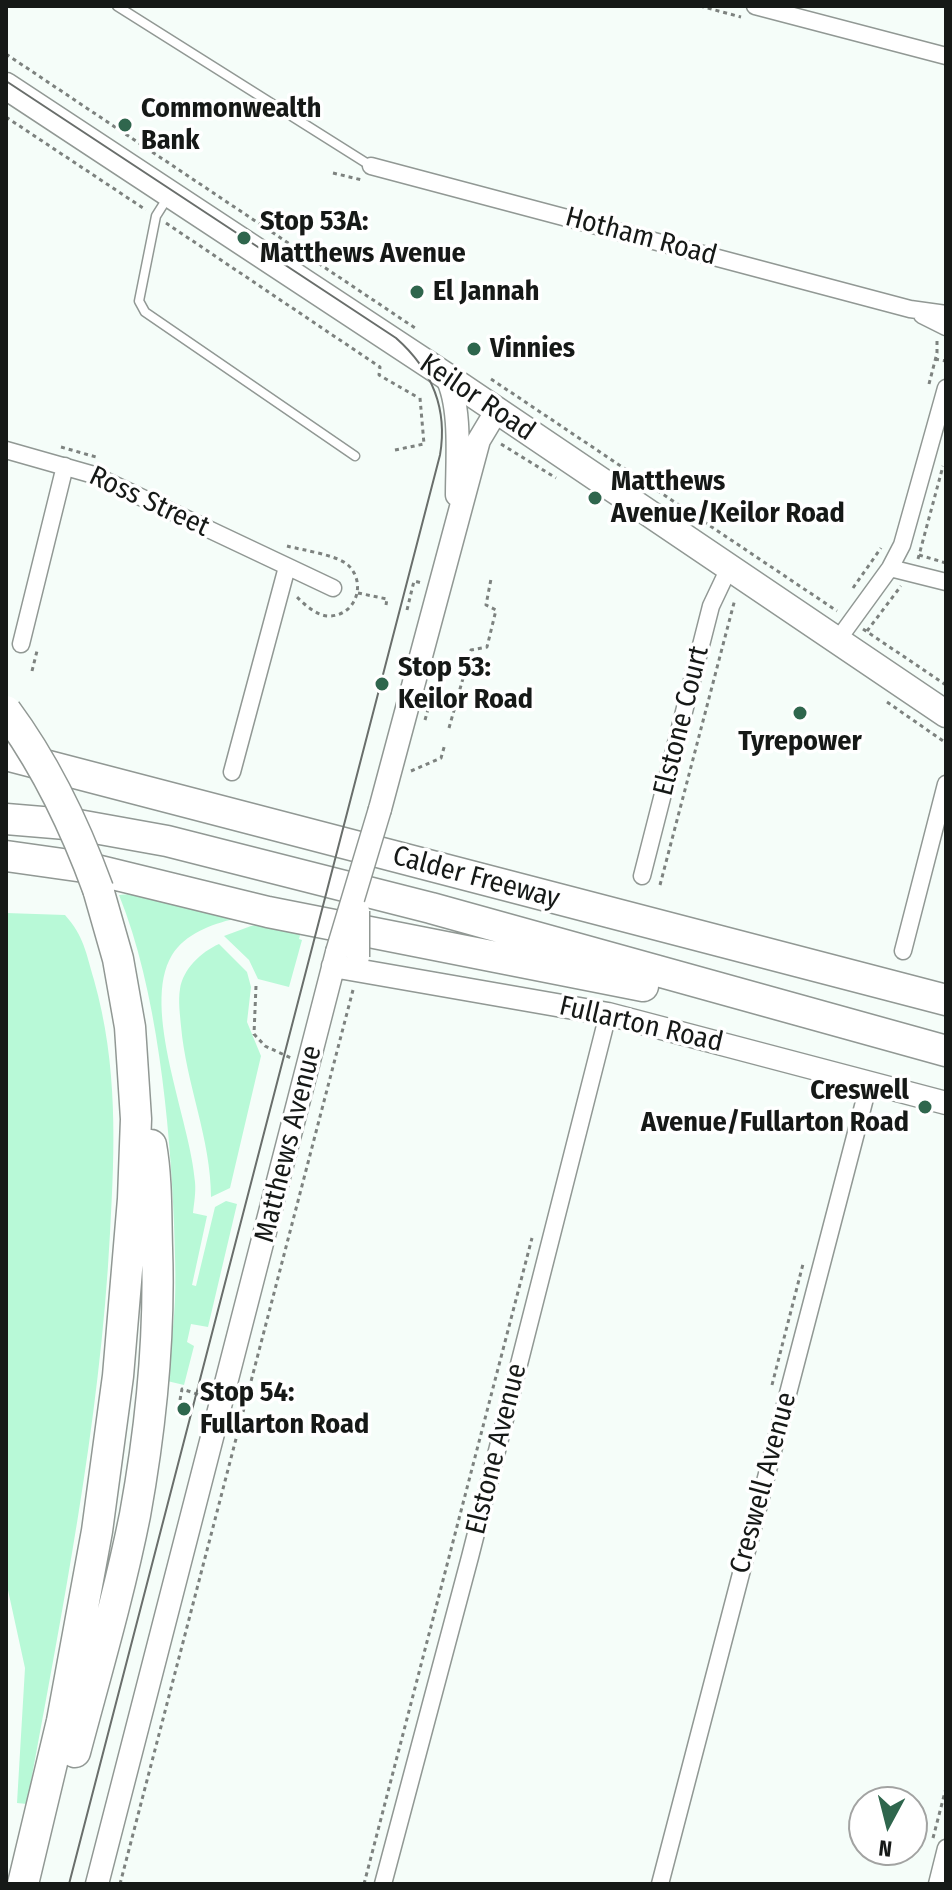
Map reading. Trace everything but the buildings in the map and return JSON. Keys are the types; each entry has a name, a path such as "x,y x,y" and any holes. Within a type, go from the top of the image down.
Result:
{"highway":[{"path":"6,711 51,781 83,848 110,926 125,994 136,1119 124,1315 87,1591 62,1721 23,1884"},
{"name":"Calder Freeway","path":"6,755 946,1000"},
{"name":"Calder Freeway","path":"6,819 89,826 167,841 431,908 946,1051"},
{"path":"6,856 84,867 268,912 653,988 717,989"},
{"path":"41,1884 122,1572 137,1503 151,1409 157,1314 156,1202 152,1150 134,1072"}],"main road":[{"name":"Keilor Road","path":"6,86 163,206 446,376 729,568 842,624 946,714"},
{"path":"446,376 452,390 455,417 456,528"},
{"name":"Matthews Avenue","path":"97,1884 310,1064 350,962 359,882 480,437 497,410"},
{"name":"Fullarton Road","path":"350,962 608,1014 946,1103"}],"street":[{"path":"755,6 946,56"},
{"name":"Hotham Road","path":"368,173 910,309 946,314"},
{"name":"Hotham Road","path":"910,309 939,330"},
{"path":"842,624 897,556 946,388"},
{"name":"Ross Street","path":"6,450 94,475 333,588"},
{"path":"21,644 65,466"},
{"path":"232,772 287,567"},
{"name":"Elstone Court","path":"642,876 711,606 729,568"},
{"path":"890,568 946,582"},
{"path":"903,951 946,784"},
{"name":"Elstone Avenue","path":"383,1884 608,1014"},
{"name":"Creswell Avenue","path":"660,1884 869,1083"},
{"path":"937,1884 946,1848"}],"lane":[{"path":"117,6 368,173"},
{"path":"163,206 139,301 145,312 355,456"}],"path":[{"path":"6,117 163,206 380,367 379,375 420,398 424,444 395,450"},
{"path":"333,173 368,173"},
{"path":"928,388 939,330"},
{"path":"935,359 946,361"},
{"path":"846,599 881,547"},
{"path":"919,555 946,563"},
{"path":"449,728 471,650 487,647 496,610 486,605 491,579"},
{"path":"407,610 414,581 422,583"},
{"path":"358,593 387,599 386,605"},
{"path":"660,885 735,599"},
{"path":"842,624 946,685"},
{"path":"408,781 411,770 428,766 441,758 445,744"},
{"path":"256,986 254,1034 265,1046 310,1064"},
{"path":"120,1884 353,990"},
{"path":"364,1884 535,1229"}],"green space":[{"path":"130,894 234,919 208,927 184,941 172,955 164,978 164,1034 192,1157 195,1186 193,1213 207,1216 192,1285 196,1286 215,1207 226,1201 237,1204 208,1327 191,1324 187,1342 194,1346 184,1385 163,1380 175,1301 172,1184 165,1100 152,1013 143,971 119,895"},
{"path":"6,913 65,915 76,930 86,953 102,1012 113,1106 110,1233 98,1377 78,1520 27,1804 17,1803 25,1668 6,1581"},
{"path":"272,922 302,928 299,939 302,940 289,987 258,979 249,960 224,936"},
{"path":"219,944 247,972 251,987 247,1022 261,1056 230,1188 211,1197 207,1154 184,1048 179,998 189,968 200,956"}],"tram line":[{"path":"6,81 396,338 419,363 434,390 442,438 69,1884"}],"place":[{"name":"Commonwealth Bank","path":"125,125"},
{"name":"Stop 53A: Matthews Avenue","path":"244,238"},
{"name":"El Jannah","path":"417,292"},
{"name":"Vinnies","path":"474,349"},
{"name":"Matthews Avenue/Keilor Road","path":"595,498"},
{"name":"Stop 53: Keilor Road","path":"382,684"},
{"name":"Tyrepower","path":"800,713"},
{"name":"Creswell Avenue/Fullarton Road","path":"925,1107"},
{"name":"Stop 54: Fullarton Road","path":"184,1409"}]}
